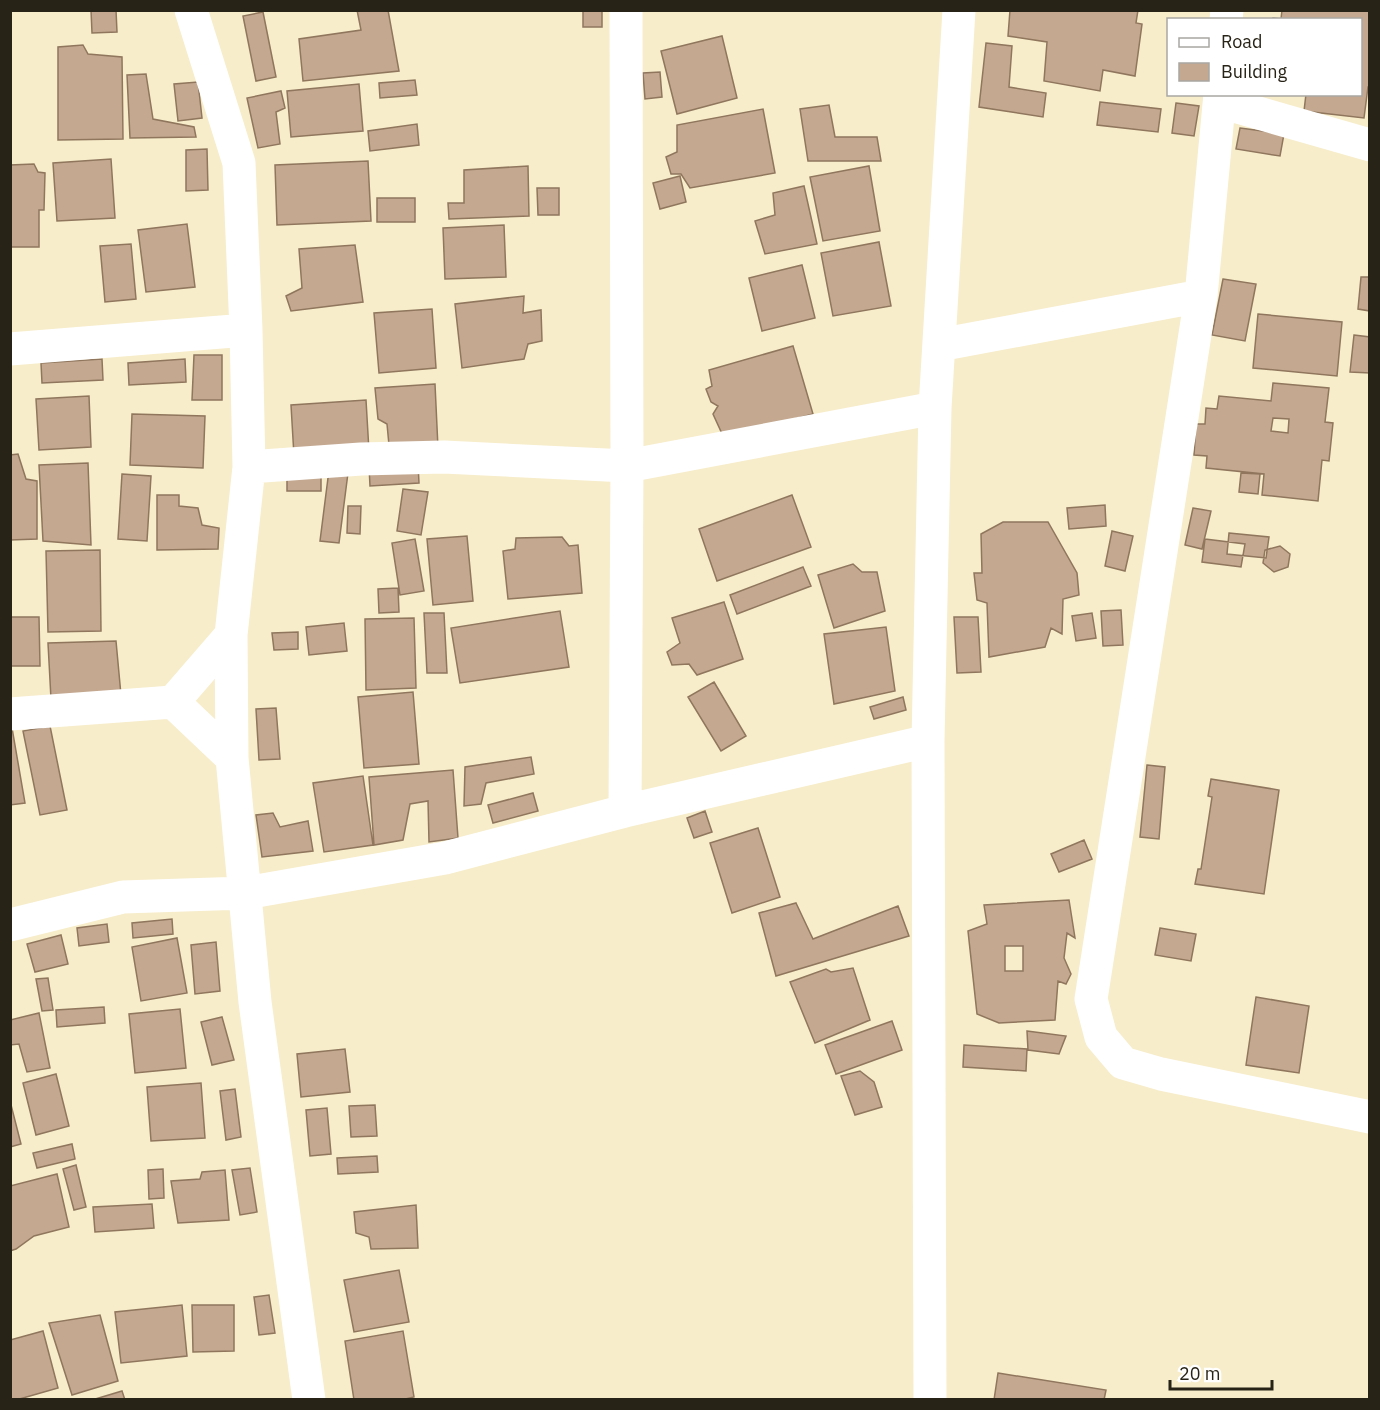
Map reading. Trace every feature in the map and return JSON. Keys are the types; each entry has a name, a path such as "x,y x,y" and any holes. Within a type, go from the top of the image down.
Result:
{"street":[{"path":"191,10 238,163 246,330 249,467 231,635 232,758 255,1002 309,1400"},
{"path":"625,812 626,10"},
{"path":"930,1400 928,741 936,408 959,10"},
{"path":"1370,145 1220,98 1201,296 1091,999 1101,1037 1124,1063 1161,1074 1370,1117"},
{"path":"939,345 1201,296"},
{"path":"10,349 246,330"},
{"path":"249,467 361,459 444,457 627,466 936,408"},
{"path":"10,714 173,702 231,635"},
{"path":"173,702 232,758"},
{"path":"10,925 123,897 245,894 446,858 625,812 928,741"}],"building":[{"path":"91,10 116,10 117,32 92,33"},
{"path":"357,10 388,10 399,71 303,81 299,39 361,30"},
{"path":"583,10 602,10 602,27 583,27"},
{"path":"1010,10 1138,10 1136,23 1142,24 1135,76 1103,70 1100,91 1044,81 1047,42 1008,36"},
{"path":"1282,10 1370,10 1370,87 1368,87 1364,118 1304,111 1306,96 1362,96 1362,18 1281,18"},
{"path":"263,12 276,77 256,81 243,16"},
{"path":"722,36 737,98 677,114 661,51"},
{"path":"986,43 1012,46 1009,87 1046,93 1043,117 979,107"},
{"path":"83,45 88,54 122,57 123,139 58,140 58,47"},
{"path":"660,72 662,97 645,99 643,73"},
{"path":"146,74 153,119 194,127 196,137 130,138 127,75"},
{"path":"415,80 417,95 380,98 379,83"},
{"path":"198,82 202,118 178,121 174,84"},
{"path":"359,84 363,131 291,137 287,91"},
{"path":"281,91 285,108 276,112 280,144 258,148 247,98"},
{"path":"1100,102 1161,109 1158,132 1097,125"},
{"path":"1176,103 1199,106 1194,136 1172,133"},
{"path":"829,105 835,137 877,137 881,161 808,161 800,109"},
{"path":"763,109 775,173 690,188 681,174 671,174 666,157 677,152 677,125"},
{"path":"417,124 419,145 370,151 368,131"},
{"path":"1240,128 1284,134 1280,156 1236,149"},
{"path":"207,149 208,190 186,191 186,150"},
{"path":"111,159 115,218 57,221 53,163"},
{"path":"368,161 371,221 277,225 275,165"},
{"path":"34,164 38,172 45,173 44,210 39,210 39,247 10,247 10,165"},
{"path":"528,166 529,216 449,219 448,203 464,203 464,170"},
{"path":"869,166 880,231 823,241 810,177"},
{"path":"680,176 686,202 660,209 653,183"},
{"path":"804,186 817,244 765,254 755,221 775,215 773,193"},
{"path":"537,188 559,188 559,215 538,215"},
{"path":"377,198 415,198 415,222 377,222"},
{"path":"187,224 195,287 146,292 138,230"},
{"path":"504,225 506,277 445,279 443,228"},
{"path":"879,242 891,306 833,316 821,253"},
{"path":"131,244 136,299 105,302 100,246"},
{"path":"355,245 363,302 291,311 286,296 302,288 299,249"},
{"path":"802,265 815,318 762,331 749,278"},
{"path":"1361,277 1370,277 1370,311 1358,309"},
{"path":"1223,279 1256,284 1245,341 1212,335"},
{"path":"524,296 523,313 541,310 542,341 528,344 524,359 462,368 455,304"},
{"path":"432,309 436,368 379,373 374,313"},
{"path":"1258,314 1342,322 1337,376 1253,368"},
{"path":"1354,335 1370,337 1370,373 1350,372"},
{"path":"793,346 813,414 724,438 713,414 718,406 711,402 706,389 712,386 709,370"},
{"path":"194,355 222,355 222,400 192,400"},
{"path":"102,359 103,380 42,383 41,363"},
{"path":"185,359 186,382 129,385 128,363"},
{"path":"1273,383 1329,388 1325,422 1333,423 1329,461 1322,460 1318,501 1262,495 1264,474 1206,468 1207,456 1194,455 1196,424 1205,424 1206,408 1217,409 1219,396 1271,401","holes":["1273,418 1289,419 1288,433 1271,431"]},
{"path":"435,384 438,448 389,445 387,424 378,419 375,388"},
{"path":"89,396 91,447 39,450 36,399"},
{"path":"366,400 369,451 294,456 291,405"},
{"path":"132,414 205,416 203,468 130,465"},
{"path":"18,454 26,479 37,481 37,539 10,540 10,455"},
{"path":"88,463 91,545 43,541 39,465"},
{"path":"418,463 419,483 370,486 369,466"},
{"path":"329,470 348,473 339,543 320,541"},
{"path":"1241,473 1260,474 1258,494 1239,492"},
{"path":"122,474 151,476 147,541 118,539"},
{"path":"287,474 321,474 321,491 287,491"},
{"path":"403,489 428,492 421,535 397,531"},
{"path":"157,495 179,495 179,506 198,508 202,525 219,528 218,549 157,550"},
{"path":"792,495 811,547 717,581 699,529"},
{"path":"1105,505 1106,526 1069,529 1067,508"},
{"path":"348,506 361,506 360,534 347,533"},
{"path":"1193,508 1211,511 1202,549 1185,545"},
{"path":"1003,522 1048,522 1077,573 1079,595 1063,599 1062,634 1051,628 1045,647 989,657 987,603 977,600 974,573 982,573 981,534"},
{"path":"1112,531 1133,536 1125,571 1105,566"},
{"path":"1229,533 1269,537 1266,558 1227,554"},
{"path":"467,536 473,601 433,605 427,539"},
{"path":"562,537 569,546 578,545 582,593 508,599 503,551 515,549 516,538"},
{"path":"415,539 424,591 400,595 392,543"},
{"path":"1205,539 1245,544 1241,567 1202,562"},
{"path":"1280,546 1290,554 1288,567 1274,572 1263,563 1265,550"},
{"path":"100,550 101,631 48,632 46,551"},
{"path":"853,564 862,572 877,572 885,611 834,628 818,575"},
{"path":"803,567 811,586 737,614 730,595"},
{"path":"398,588 399,612 379,613 378,589"},
{"path":"724,602 743,659 697,675 689,664 672,665 667,652 680,643 672,618"},
{"path":"1121,610 1123,645 1103,646 1101,611"},
{"path":"560,611 569,667 460,683 451,628"},
{"path":"424,613 444,613 447,673 427,673"},
{"path":"1092,613 1096,638 1076,641 1072,616"},
{"path":"10,617 39,617 40,666 10,666"},
{"path":"954,617 978,617 981,672 957,673"},
{"path":"414,618 416,688 366,690 365,619"},
{"path":"344,623 347,651 309,655 306,627"},
{"path":"886,627 895,691 834,704 824,634"},
{"path":"298,632 298,649 274,650 272,633"},
{"path":"116,641 121,695 51,699 48,643"},
{"path":"714,682 746,736 721,751 688,697"},
{"path":"413,692 419,764 364,768 358,697"},
{"path":"903,697 906,710 874,719 870,707"},
{"path":"276,708 280,759 259,760 256,709"},
{"path":"50,726 67,810 40,815 23,731"},
{"path":"12,728 25,803 10,805 10,729"},
{"path":"531,757 534,774 486,783 481,804 464,806 465,767"},
{"path":"1147,765 1165,767 1159,839 1140,837"},
{"path":"453,770 458,838 429,842 428,801 410,804 403,840 374,845 369,777"},
{"path":"363,776 373,845 324,852 313,783"},
{"path":"1211,779 1279,790 1264,894 1195,884 1198,869 1201,869 1212,797 1208,796"},
{"path":"533,793 538,811 493,823 488,805"},
{"path":"705,811 712,832 694,838 687,818"},
{"path":"273,813 280,827 308,821 313,851 262,857 256,815"},
{"path":"758,828 780,897 732,913 710,843"},
{"path":"1084,840 1092,859 1059,872 1051,854"},
{"path":"1069,900 1075,938 1067,933 1064,958 1071,974 1066,984 1058,981 1055,1020 999,1023 977,1014 968,931 987,924 984,905","holes":["1005,946 1023,946 1023,971 1005,971"]},
{"path":"796,903 813,939 898,906 909,936 776,976 759,913"},
{"path":"172,919 173,934 133,938 132,923"},
{"path":"107,924 109,942 79,946 77,928"},
{"path":"1160,928 1196,934 1191,961 1155,955"},
{"path":"61,935 68,964 35,972 27,944"},
{"path":"177,938 187,993 141,1001 132,947"},
{"path":"216,942 220,991 195,994 191,945"},
{"path":"853,968 870,1020 815,1043 790,982 826,969 831,972"},
{"path":"48,978 53,1010 42,1011 36,979"},
{"path":"1256,997 1309,1006 1299,1073 1246,1065"},
{"path":"104,1007 105,1023 57,1027 56,1010"},
{"path":"180,1009 186,1068 135,1073 129,1014"},
{"path":"39,1013 50,1068 27,1072 19,1044 10,1045 10,1020"},
{"path":"222,1017 234,1060 212,1065 201,1022"},
{"path":"892,1021 902,1050 836,1074 825,1045"},
{"path":"1027,1031 1066,1036 1059,1054 1028,1050"},
{"path":"964,1045 1027,1049 1026,1071 963,1067"},
{"path":"345,1049 350,1092 301,1097 297,1054"},
{"path":"860,1071 874,1082 882,1107 855,1115 841,1076"},
{"path":"56,1074 69,1126 36,1135 23,1083"},
{"path":"201,1083 205,1138 151,1141 147,1087"},
{"path":"235,1089 241,1137 226,1140 220,1091"},
{"path":"10,1101 21,1144 10,1147"},
{"path":"375,1105 377,1136 351,1137 349,1106"},
{"path":"327,1108 331,1154 310,1156 306,1110"},
{"path":"72,1144 75,1159 37,1168 33,1153"},
{"path":"377,1156 378,1172 338,1174 337,1158"},
{"path":"76,1165 86,1207 74,1210 63,1169"},
{"path":"250,1168 257,1212 240,1215 232,1170"},
{"path":"163,1169 164,1198 149,1199 148,1170"},
{"path":"225,1170 229,1220 178,1223 171,1181 200,1179 202,1172"},
{"path":"57,1174 69,1227 34,1236 10,1251 10,1186"},
{"path":"152,1204 154,1228 95,1232 93,1207"},
{"path":"416,1205 418,1248 371,1249 369,1237 356,1233 354,1212"},
{"path":"399,1270 409,1322 354,1332 344,1280"},
{"path":"269,1295 275,1333 259,1335 254,1297"},
{"path":"182,1305 187,1356 121,1363 115,1312"},
{"path":"192,1305 234,1305 234,1351 193,1352"},
{"path":"100,1315 118,1381 72,1395 49,1323"},
{"path":"43,1331 58,1388 10,1400 10,1340"},
{"path":"403,1331 414,1397 401,1400 354,1400 345,1341"},
{"path":"998,1373 1106,1390 1104,1400 994,1400"},
{"path":"122,1391 125,1400 92,1400"}]}
